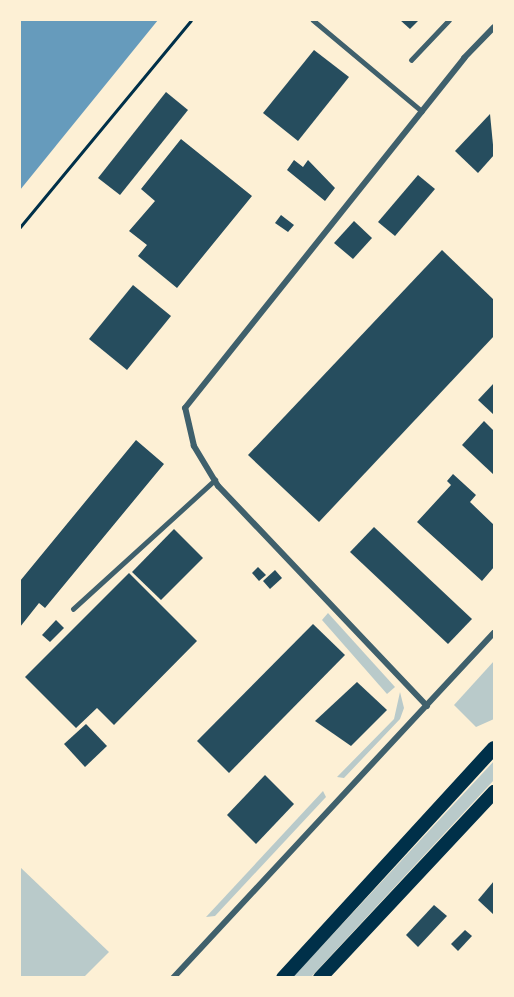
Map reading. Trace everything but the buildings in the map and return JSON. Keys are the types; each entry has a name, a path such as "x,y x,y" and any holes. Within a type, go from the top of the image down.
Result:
{"highway":[{"path":"283,978 495,748"},
{"path":"320,978 495,792"}],"street":[{"path":"427,706 215,480 186,424 185,408 193,393 422,111 495,27"},
{"path":"173,978 495,633"}],"lane":[{"path":"313,20 422,111"},
{"path":"411,60 449,20"},
{"path":"73,609 215,480"}],"path":[{"path":"20,227 191,20"}],"shaded area":[{"path":"328,613 395,687 387,694 322,620"},
{"path":"494,661 494,719 476,727 454,705"},
{"path":"400,692 404,708 400,719 344,778 337,777 394,719"},
{"path":"494,761 494,780 311,977 292,978"},
{"path":"323,791 326,797 215,916 206,917"},
{"path":"20,867 109,952 84,977 20,977"}],"water":[{"path":"20,20 158,20 20,190"}]}
